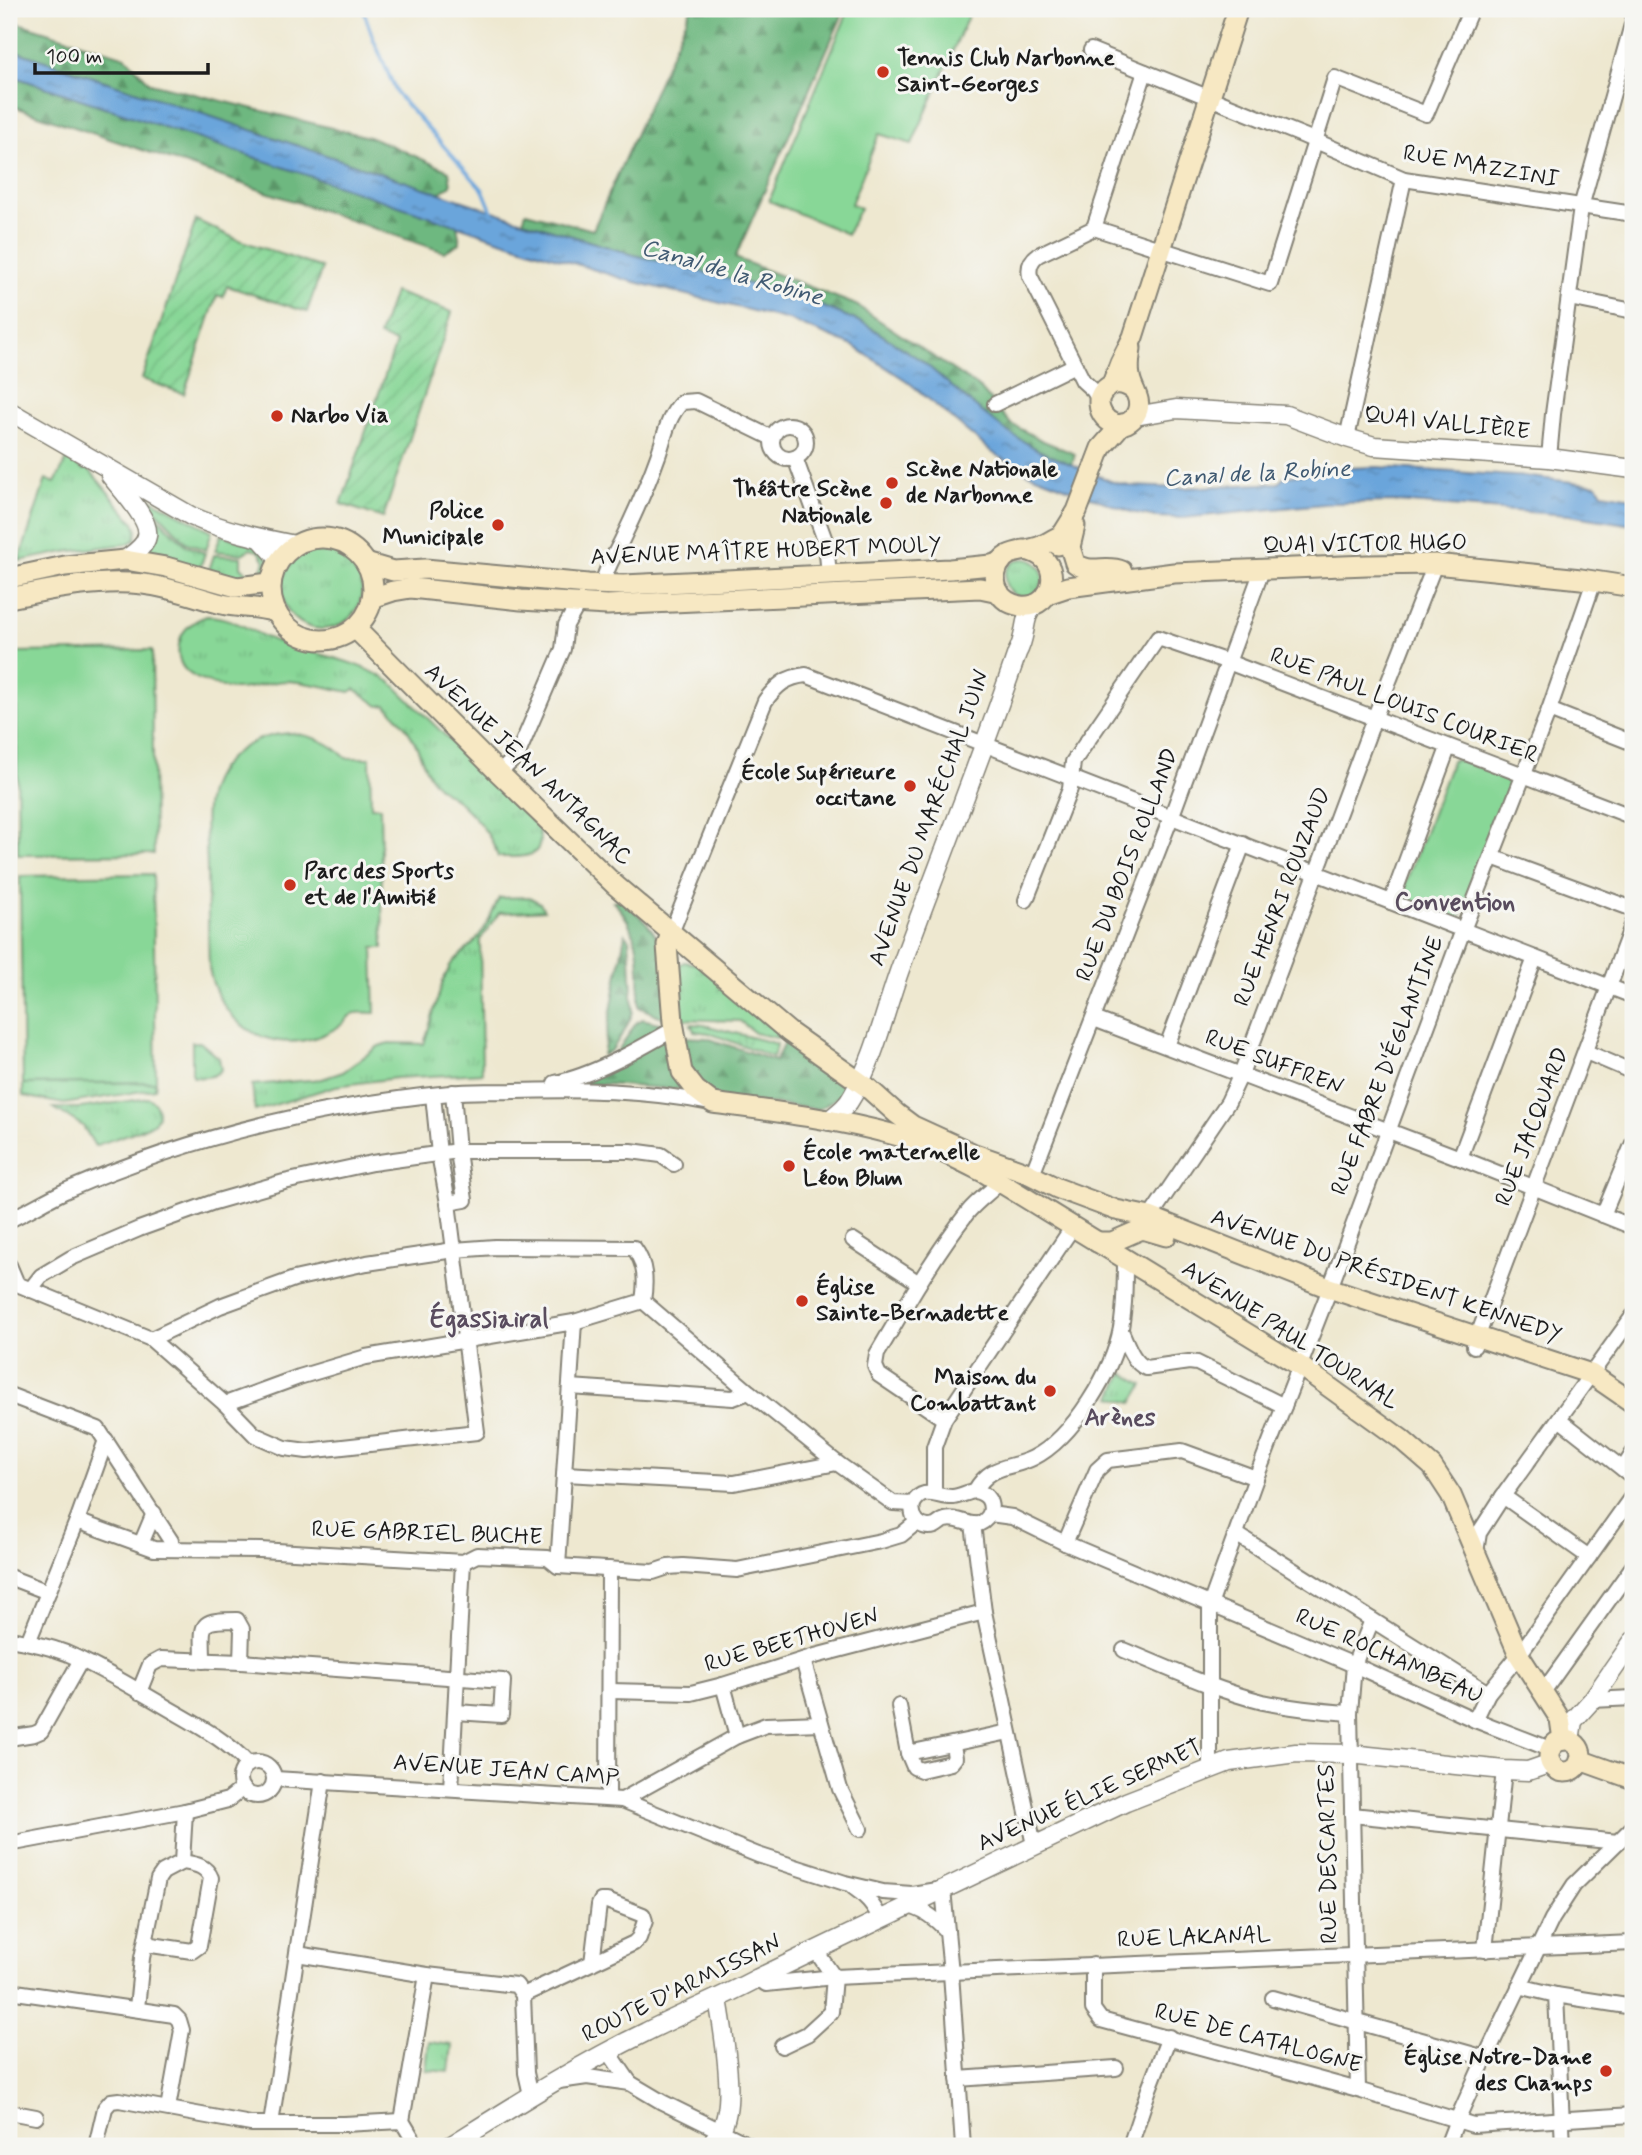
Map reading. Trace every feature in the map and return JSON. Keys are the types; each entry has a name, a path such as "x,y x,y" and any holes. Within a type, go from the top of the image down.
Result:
{"main road":[{"path":"1098,455 1100,407 1104,390 1112,384 1133,337 1238,9"},
{"path":"1062,535 1042,546 1007,556 1001,562 995,577 1003,597 1016,606 1041,599 1051,586 1050,567 1098,455 1133,408 1129,365 1133,337"},
{"path":"1112,384 1123,384 1133,408"},
{"path":"1100,407 1109,422 1133,408"},
{"path":"1076,511 1070,550 1077,564 1089,570 1116,569 1139,578"},
{"path":"312,539 333,539 350,546 366,563 373,586 372,598 366,615 355,628 326,640 296,634 284,624 275,611 271,583 279,560 295,545 312,539"},
{"path":"1023,550 1037,554 1050,567"},
{"path":"9,578 65,566 125,560 166,567 237,587 271,583"},
{"name":"AVENUE MAÎTRE HUBERT MOULY","path":"366,563 393,571 425,569 624,585 950,569 1001,562"},
{"name":"QUAI VICTOR HUGO","path":"1041,599 1068,587 1174,573 1435,564 1633,587"},
{"name":"QUAI VICTOR HUGO","path":"1050,567 1060,576 1069,578 1139,578"},
{"path":"9,598 89,584 118,582 169,588 223,604 257,606 275,611"},
{"name":"AVENUE MAÎTRE HUBERT MOULY","path":"372,598 411,588 578,604 653,604 980,588 1003,597"},
{"name":"AVENUE JEAN ANTAGNAC","path":"355,628 608,878 789,1032 861,1081"},
{"path":"671,933 667,945 669,972 674,1029 682,1072 696,1090 713,1103"},
{"path":"669,972 675,961 696,955"},
{"name":"AVENUE DU PRÉSIDENT KENNEDY","path":"861,1081 895,1113 913,1125 972,1153 1146,1223 1161,1234 1588,1378 1633,1403"},
{"name":"AVENUE PAUL TOURNAL","path":"713,1103 897,1135 937,1149 985,1173 1300,1366 1401,1439 1432,1465 1451,1495 1519,1655 1560,1719 1559,1748 1580,1751 1580,1760"},
{"path":"1116,1210 1125,1220 1126,1231 1122,1239"},
{"path":"1097,1242 1122,1239 1146,1223"},
{"name":"AVENUE DU PRÉSIDENT KENNEDY","path":"1588,1378 1633,1412"},
{"path":"1559,1748 1558,1770 1574,1769 1580,1760 1633,1779"}],"street":[{"path":"1100,407 1093,390 1084,384 1030,276 1030,265 1038,255 1094,228 1270,284 1335,78 1426,114 1471,9"},
{"path":"1549,458 1581,207 1633,21"},
{"name":"RUE MAZZINI","path":"1091,50 1404,179 1633,214"},
{"path":"1094,228 1145,72"},
{"path":"1347,438 1404,179"},
{"path":"1569,298 1633,311"},
{"path":"995,404 1075,365"},
{"path":"603,584 604,574 614,558 658,456 666,429 682,402 696,401 772,438"},
{"name":"QUAI VALLIÈRE","path":"1133,408 1286,415 1374,446 1549,458 1633,469"},
{"path":"9,411 191,516 218,528 295,545"},
{"path":"793,425 801,430 806,440 803,451 794,457 784,458 773,448 772,438 783,426 793,425"},
{"path":"794,457 826,543 829,575"},
{"path":"104,467 146,525 148,536 142,548 125,560"},
{"path":"261,539 279,560"},
{"path":"614,558 624,585"},
{"name":"RUE HENRI ROUZAUD","path":"1146,1223 1228,1102 1241,1074 1435,564"},
{"name":"RUE DU BOIS ROLLAND","path":"1032,1175 1172,815 1262,570"},
{"name":"RUE FABRE D'ÉGLANTINE","path":"1210,1605 1463,930 1549,710 1594,581"},
{"path":"1003,597 1013,618 1017,653"},
{"name":"AVENUE DU MARÉCHAL JUIN","path":"828,1121 844,1109 871,1058 888,1000 1023,642 1028,612 1041,599"},
{"path":"549,603 566,625"},
{"path":"499,773 517,756 563,649 566,625 578,604"},
{"name":"RUE PAUL LOUIS COURIER","path":"1072,778 1073,762 1158,638 1228,662 1633,817"},
{"path":"671,933 765,701 778,684 793,676 806,675 1633,996"},
{"path":"1549,710 1633,743"},
{"path":"1391,902 1448,748"},
{"path":"1026,900 1072,778"},
{"path":"1167,1046 1242,844"},
{"path":"1492,857 1633,909"},
{"path":"646,912 680,912"},
{"path":"680,912 684,936 696,955"},
{"name":"RUE JACQUARD","path":"1475,1342 1633,923"},
{"path":"1460,1158 1535,958"},
{"name":"AVENUE DU MARÉCHAL JUIN","path":"834,1065 847,1066 857,1061 875,1020 888,1000"},
{"name":"RUE SUFFREN","path":"1094,1019 1388,1130 1633,1227"},
{"path":"516,1091 569,1080 634,1051 674,1029"},
{"path":"1586,1052 1633,1072"},
{"path":"9,1220 65,1191 205,1140 316,1111 453,1092 570,1089 713,1103"},
{"path":"448,1203 465,1200 453,1092"},
{"path":"9,1265 19,1285 151,1339 225,1404 255,1435 285,1448 307,1451 477,1432 432,1095"},
{"path":"1604,1215 1633,1143"},
{"path":"19,1285 41,1276 71,1258 139,1229 214,1202 284,1182 372,1163 458,1151 631,1151 661,1155 674,1164"},
{"path":"944,1419 879,1375 875,1366 877,1354 919,1283 967,1213 999,1183"},
{"path":"934,1493 934,1447 944,1419 1072,1228"},
{"path":"853,1240 919,1283"},
{"path":"151,1339 220,1306 294,1279 367,1263 454,1250 495,1247 634,1248 641,1258 646,1283 643,1301"},
{"path":"975,1491 992,1471 1033,1458 1051,1446 1068,1430 1087,1405 1108,1365 1121,1331 1125,1298 1125,1258"},
{"path":"225,1404 299,1377 366,1357 574,1322 643,1301"},
{"path":"643,1301 837,1463 893,1503 913,1504"},
{"path":"1475,1556 1479,1534 1503,1496 1633,1315"},
{"path":"558,1566 574,1322"},
{"path":"1121,1331 1140,1366 1146,1368 1197,1363 1284,1406"},
{"path":"570,1387 733,1398 749,1392"},
{"path":"9,1395 98,1429 174,1545"},
{"path":"1559,1419 1628,1473 1633,1453"},
{"path":"28,1642 77,1521 106,1440"},
{"path":"1065,1543 1097,1470 1108,1460 1182,1451 1256,1478"},
{"path":"565,1474 734,1483 837,1463"},
{"path":"975,1491 980,1492 990,1502 990,1514 985,1521 973,1524 944,1520 928,1527 917,1522 912,1513 913,1504 921,1494 957,1497 975,1491"},
{"path":"1475,1720 1488,1693 1519,1655 1633,1495"},
{"path":"1503,1496 1589,1557"},
{"path":"141,1544 154,1513"},
{"name":"RUE ROCHAMBEAU","path":"990,1514 1012,1517 1065,1543 1354,1665 1475,1720 1559,1748"},
{"name":"RUE GABRIEL BUCHE","path":"77,1521 154,1549 174,1545 463,1562 477,1555 548,1558 558,1566 653,1572 682,1566 737,1570 881,1541 901,1535 917,1522"},
{"path":"973,1524 984,1612 1034,1845"},
{"path":"1236,1534 1488,1693"},
{"path":"452,1789 463,1562"},
{"path":"1543,1692 1633,1566"},
{"path":"610,1569 610,1691 615,1799 737,1736 765,1725 820,1723"},
{"path":"9,1577 48,1592"},
{"path":"1210,1605 1210,1768"},
{"name":"RUE BEETHOVEN","path":"610,1691 691,1693 984,1612"},
{"path":"203,1661 206,1624 211,1620 237,1620 242,1629 241,1662"},
{"name":"RUE DESCARTES","path":"1358,2090 1350,1713 1354,1665 1372,1620"},
{"name":"AVENUE JEAN CAMP","path":"9,1639 65,1652 81,1660 233,1748 248,1765 258,1762 268,1765 275,1779 615,1799 758,1856 845,1883 883,1892 912,1894 943,1889"},
{"path":"1559,1748 1573,1721 1592,1700 1633,1641"},
{"path":"1125,1650 1210,1685 1261,1701 1350,1713"},
{"path":"9,1738 41,1731 81,1660"},
{"path":"803,1660 840,1789 860,1829"},
{"path":"139,1692 149,1665 155,1661 241,1662 503,1681 501,1714 456,1712"},
{"path":"723,1685 737,1736"},
{"path":"1592,1700 1633,1699"},
{"path":"899,1706 908,1752 1009,1732"},
{"name":"AVENUE ÉLIE SERMET","path":"943,1889 1126,1802 1229,1762 1296,1753 1350,1754 1528,1771 1559,1748"},
{"path":"248,1765 241,1773 241,1783 251,1795 262,1795 271,1789 275,1779"},
{"path":"1485,1950 1504,1770"},
{"path":"271,2124 323,1782"},
{"path":"9,1844 185,1811 229,1800 243,1788"},
{"path":"182,1862 185,1811"},
{"path":"1352,1815 1618,1842"},
{"path":"1447,2146 1485,2058 1552,1919 1574,1885 1633,1827"},
{"path":"137,2008 145,1944 158,1878 163,1872 182,1862 200,1866 209,1872 211,1878 199,1946 192,1951 145,1944"},
{"name":"AVENUE JEAN CAMP","path":"845,1883 863,1893 881,1919"},
{"path":"943,1889 963,2146"},
{"name":"ROUTE D'ARMISSAN","path":"450,2146 531,2095 645,2032 943,1889"},
{"path":"881,1919 888,1905 883,1892"},
{"path":"523,1995 592,1963 634,1943 639,1938 645,1920 643,1915 601,1900 598,1905 592,1963"},
{"path":"908,1906 919,1908 937,1920 947,1931"},
{"name":"RUE LAKANAL","path":"758,1978 766,1983 834,1977 1093,1965 1633,1943"},
{"path":"782,2046 807,2034 831,2012 834,1977 816,1951"},
{"path":"297,1954 427,1975 516,1985 523,1995 526,2073 531,2095"},
{"name":"RUE DE CATALOGNE","path":"1093,1965 1093,2009 1101,2020 1358,2090 1474,2125 1633,2115"},
{"path":"417,2146 402,2121 427,1975"},
{"path":"1519,1986 1556,1995 1633,2007"},
{"path":"9,1991 174,2015 182,2030 168,2108"},
{"path":"1556,1995 1563,2146"},
{"path":"1273,1998 1485,2058"},
{"path":"718,1999 728,2088 721,2141"},
{"path":"1130,2146 1169,2037"},
{"path":"615,2048 613,2058 630,2083"},
{"path":"958,2079 1116,2068"},
{"path":"554,2082 587,2077 630,2083 721,2141 751,2146"},
{"path":"96,2146 105,2108 111,2101 119,2100 251,2124 402,2121"},
{"path":"9,2112 36,2117"}],"green space":[{"path":"691,9 845,9 735,258 856,305 980,388 1011,424 1075,454 1072,465 1040,451 1006,431 922,361 865,324 797,296 634,255 523,221 526,212 593,230"},
{"name":"Tennis Club Narbonne Saint-Georges","path":"849,9 963,9 970,12 912,144 879,134 851,204 860,208 847,234 769,201"},
{"path":"9,20 126,57 150,83 376,139 449,171 451,185 439,193 9,49"},
{"path":"9,75 457,225 460,243 444,252 9,105"},
{"path":"196,220 236,239 322,268 307,312 227,286 223,297 217,295 184,394 142,379"},
{"path":"394,292 452,312 383,518 341,504 396,343 379,336"},
{"path":"67,459 84,470 87,467 134,523 137,531 135,540 127,544 19,561 46,479 55,483"},
{"path":"126,486 212,531 206,550 187,543 156,511 148,518"},
{"path":"155,515 187,546 205,553 200,568 142,556 150,521"},
{"path":"221,535 261,547 270,560 268,571 257,579 256,574 265,561 259,551 250,549 242,554 215,551"},
{"path":"314,549 330,549 351,560 362,581 362,597 351,618 330,629 314,629 300,623 288,611 282,597 282,581 288,567 300,555"},
{"path":"214,555 241,557 241,567 249,574 247,580 209,570"},
{"path":"1024,559 1038,564 1043,578 1038,592 1024,597 1010,592 1005,578 1010,564"},
{"path":"207,616 226,619 269,639 351,663 392,683 537,826 540,837 536,851 524,856 498,857 487,833 476,819 431,778 413,739 401,721 386,705 379,706 355,689 350,692 287,681 231,689 191,675 181,664 178,649 180,640 190,625"},
{"path":"152,650 154,854 18,855 16,652"},
{"path":"11,652 16,652 17,764 9,764"},
{"path":"291,733 321,741 346,758 370,758 371,807 380,807 383,948 373,948 375,1013 355,1013 341,1025 317,1037 279,1041 262,1037 233,1017 214,986 209,968 205,827 211,786 226,762 249,744"},
{"path":"1456,759 1509,778 1510,785 1461,916 1454,918 1404,899 1401,895 1452,761"},
{"path":"153,874 156,1082 23,1084 20,876"},
{"path":"529,897 540,903 544,910 499,913 480,940 482,1073 396,1078 336,1086 255,1111 252,1085 322,1079 343,1072 379,1046 389,1043 424,1044 443,981 451,964 476,940 499,898"},
{"path":"620,899 650,927 657,938 664,966 666,1019 639,1007 638,951 630,926 613,901"},
{"path":"625,934 629,939 633,1012 612,1050 603,1055"},
{"path":"684,962 697,964 783,1033 777,1038 755,1033 740,1021 677,1019 676,967"},
{"path":"642,1019 667,1025 615,1055 636,1023"},
{"path":"691,1024 777,1044 773,1057 709,1033 694,1031"},
{"path":"670,1033 688,1090 604,1084 574,1085"},
{"path":"680,1037 707,1038 775,1061 786,1040 852,1082 843,1094 819,1109 713,1098 694,1082"},
{"path":"192,1042 200,1042 219,1058 221,1070 218,1073 208,1077 194,1077"},
{"path":"156,1082 155,1089 64,1104 23,1096 23,1084"},
{"path":"149,1098 158,1109 154,1122 95,1146 83,1126 54,1108 81,1108"},
{"path":"1123,1373 1143,1385 1132,1403 1112,1397"},
{"path":"429,2042 452,2045 449,2072 426,2070"}],"water":[{"path":"9,49 523,221 634,255 797,296 865,324 922,361 1006,431 1040,451 1113,482 1130,486 1183,488 1279,483 1284,477 1348,468 1377,467 1530,477 1597,485 1602,493 1633,498 1633,525 1569,515 1396,502 1333,503 1183,518 1156,517 1131,512 1028,473 993,453 907,381 853,346 789,320 627,280 494,238 9,75"}],"waterway":[{"path":"363,9 397,94 483,190 493,214"}],"place":[{"name":"Tennis Club Narbonne Saint-Georges","path":"883,72"},
{"name":"Narbo Via","path":"277,416"},
{"name":"Scène Nationale de Narbonne","path":"892,483"},
{"name":"Théâtre Scène Nationale","path":"886,503"},
{"name":"Police Municipale","path":"498,525"},
{"name":"École supérieure occitane","path":"910,786"},
{"name":"Parc des Sports et de l'Amitié","path":"290,885"},
{"name":"École maternelle Léon Blum","path":"789,1166"},
{"name":"Église Sainte-Bernadette","path":"802,1301"},
{"name":"Maison du Combattant","path":"1050,1391"},
{"name":"Église Notre-Dame des Champs","path":"1606,2071"}],"district":[{"name":"Convention","path":"1455,903"},
{"name":"Égassiairal","path":"489,1320"},
{"name":"Arènes","path":"1120,1418"}],"water label":[{"name":"Canal de la Robine","path":"732,273"},
{"name":"Canal de la Robine","path":"1257,474"}]}
